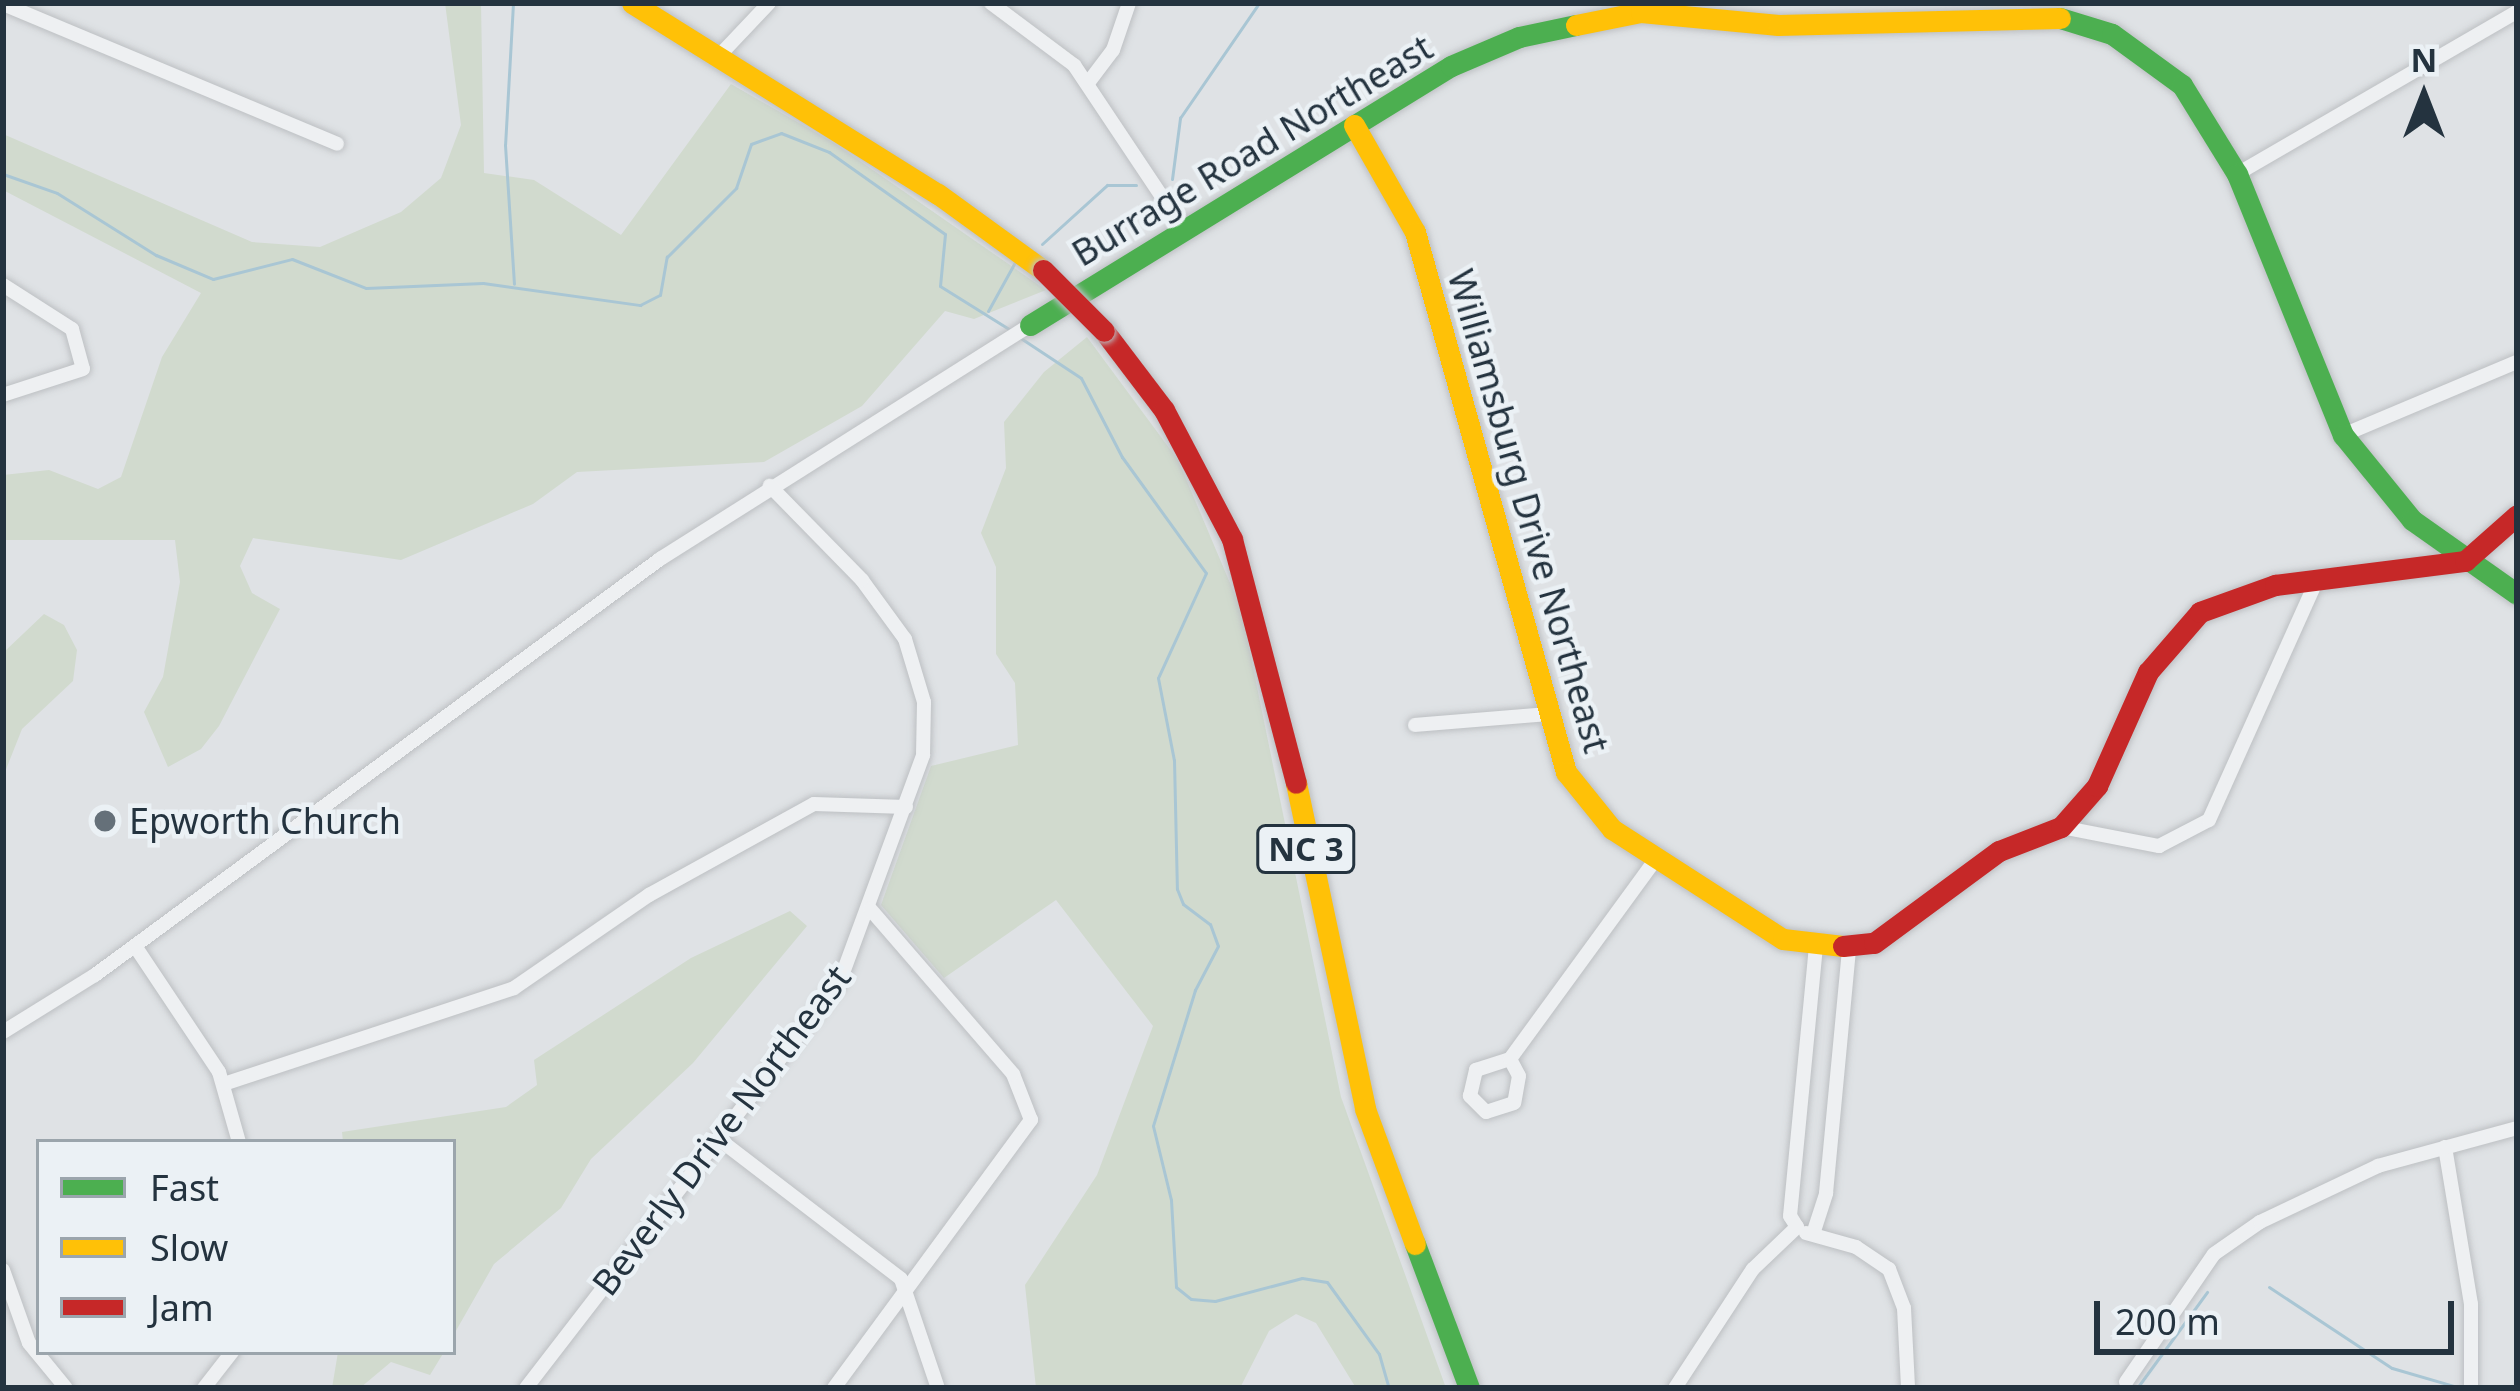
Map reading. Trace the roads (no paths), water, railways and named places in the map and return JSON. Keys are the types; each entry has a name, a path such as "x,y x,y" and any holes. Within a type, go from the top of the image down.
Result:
{"street":[{"name":"NC 3","path":"632,3 1043,270 1104,331 1198,466 1238,556 1270,668 1365,1109 1469,1388"},
{"path":"718,56 769,3"},
{"path":"991,3 1039,32 1088,83 1184,230"},
{"path":"1088,83 1114,50 1129,3"},
{"path":"3,4 337,145"},
{"name":"Burrage Road Northeast","path":"3,1033 135,946 770,486 1469,58 1556,27 1641,12 1751,13 1835,24 1986,11 2063,18 2112,34 2173,75 2237,174 2343,435 2397,504 2464,561 2517,594"},
{"path":"2237,174 2517,12"},
{"name":"Williamsburg Drive Northeast","path":"1354,125 1414,232 1547,714 1583,800 1655,860 1763,931 1816,948 1849,949 1891,936 1999,851 2061,826 2097,786 2148,672 2177,632 2243,593 2318,578 2464,561"},
{"path":"3,285 72,328 82,369 3,395"},
{"path":"2343,435 2517,362"},
{"name":"Beverly Drive Northeast","path":"526,1388 840,981 906,807 925,739 916,665 883,604 770,486"},
{"path":"2464,561 2517,514"},
{"path":"2061,826 2159,845 2209,820 2318,578"},
{"path":"1415,725 1547,714"},
{"path":"224,1084 514,988 649,895 814,805 906,807"},
{"path":"1510,1059 1655,860"},
{"path":"834,1388 1023,1141 1030,1107 1013,1074 869,909"},
{"path":"135,946 224,1084 237,1139"},
{"path":"1816,948 1790,1216 1796,1227 1814,1231 1889,1269 1904,1308 1908,1388"},
{"path":"1814,1231 1826,1193 1849,949"},
{"path":"2126,1382 2214,1255 2260,1222 2378,1166 2517,1128"},
{"path":"720,1140 893,1272 907,1292 938,1388"},
{"path":"2445,1147 2470,1304 2470,1388"},
{"path":"1675,1388 1767,1250 1796,1227"},
{"path":"3,1270 36,1352"},
{"path":"39,1355 66,1388"},
{"path":"204,1388 230,1355"}],"waterway":[{"path":"513,3 505,145 514,284"},
{"path":"1172,179 1180,118 1259,3"},
{"path":"3,174 57,193 156,255 213,279 292,259 366,288 483,283 640,305 660,295 667,257 736,188 751,144 781,133 829,152 945,234 940,286 1012,331"},
{"path":"1042,244 1107,185 1136,185"},
{"path":"988,311 1015,262"},
{"path":"1019,337 1081,378 1122,457 1206,573 1158,678 1174,760 1177,889 1183,904 1210,924 1218,946 1195,990 1153,1126 1171,1200 1176,1287 1191,1299 1215,1301 1302,1278 1327,1282 1379,1354 1389,1388"},
{"path":"2269,1287 2392,1368 2461,1388"},
{"path":"2137,1388 2207,1292"}],"place":[{"name":"Epworth Church","path":"105,821"}]}
